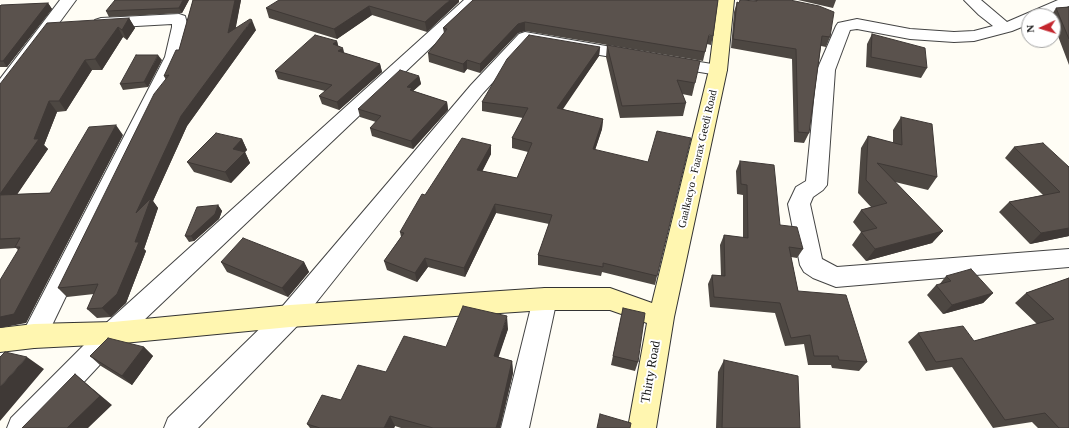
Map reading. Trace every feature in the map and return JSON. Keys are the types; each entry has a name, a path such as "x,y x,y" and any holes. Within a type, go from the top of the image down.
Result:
{"main road":[{"name":"Gaalkacyo - Faarax Geedi Road","path":"661,317 718,70 726,0"},
{"path":"0,340 34,336 113,334 290,316 545,299 610,299 661,317"},
{"name":"Thirty Road","path":"642,428 661,317"}],"street":[{"path":"0,91 68,0"},
{"path":"21,428 113,334 473,0"},
{"path":"972,0 984,12 1006,28"},
{"path":"1052,8 1069,1"},
{"path":"833,15 858,24 934,37 974,36 1006,28 1021,21"},
{"path":"34,336 173,58 180,27 179,19 49,26"},
{"path":"858,24 844,26 826,70 816,185 804,192 799,204 812,264 821,271 836,277 1069,258"},
{"path":"178,428 290,316 477,90 525,37 718,70"},
{"path":"515,428 545,299"}],"building":[{"path":"115,0 183,0 179,8 106,11"},
{"path":"193,0 235,0 228,33 250,19 252,20 181,116 136,213 151,198 135,242 139,242 117,294 102,308 87,309 98,284 58,288 154,94 169,75 164,76 176,50 179,50"},
{"path":"279,0 450,0 425,22 369,6 334,29 266,8"},
{"path":"473,0 718,0 713,36 709,35 705,52 525,22 518,24 480,64 467,60 463,64 428,53 447,29 443,28"},
{"path":"740,0 790,0 819,6 834,12 830,37 822,36 809,133 798,132 796,49 733,39 737,2 739,3"},
{"path":"48,3 3,61 0,61 0,6"},
{"path":"1069,7 1069,39 1061,20 1061,8 1056,8"},
{"path":"129,18 122,30 118,27 95,59 85,60 59,101 49,101 34,139 39,139 0,194 0,84 47,23"},
{"path":"872,34 925,48 927,68 871,57"},
{"path":"315,35 337,41 333,44 343,48 338,51 380,64 337,102 319,96 332,85 275,71"},
{"path":"529,35 600,47 557,108 603,119 593,149 648,162 657,131 691,138 657,276 603,263 603,267 538,255 552,215 495,204 464,268 425,258 415,273 384,261 404,233 400,232 422,194 425,195 462,138 491,145 477,170 517,178 532,143 512,138 528,108 482,102 507,59"},
{"path":"607,45 700,61 695,83 677,80 686,103 622,106"},
{"path":"136,55 158,55 144,82 120,84"},
{"path":"400,70 419,76 407,87 412,88 410,90 447,102 411,141 370,128 381,116 358,109"},
{"path":"901,117 932,124 937,177 877,163 943,231 875,249 861,232 877,228 861,210 887,203 866,180 868,136 902,145"},
{"path":"116,125 14,314 0,317 0,280 20,247 15,247 20,238 0,239 0,195 50,193 89,127"},
{"path":"216,133 242,139 233,149 245,152 225,172 187,162"},
{"path":"1043,143 1069,167 1069,228 1041,233 1009,202 1060,192 1014,147"},
{"path":"740,161 774,165 780,225 797,227 803,249 789,247 798,291 846,295 867,362 839,360 838,356 814,356 810,335 791,338 780,303 714,297 712,275 725,276 724,235 748,238 747,185 741,184"},
{"path":"218,205 215,214 191,236 185,236 197,207"},
{"path":"243,238 304,262 282,288 221,262"},
{"path":"971,269 993,293 952,305 936,285 951,281 946,276"},
{"path":"1069,278 1069,428 1059,428 1045,413 1005,420 962,358 936,362 918,333 963,326 974,341 1054,319 1026,293"},
{"path":"463,306 507,316 494,356 512,361 496,428 433,428 390,416 384,428 320,428 307,424 322,395 341,400 358,365 386,372 404,336 446,347"},
{"path":"623,308 645,313 638,362 613,356"},
{"path":"108,338 144,347 122,376 90,356"},
{"path":"5,352 27,357 0,387 0,357"},
{"path":"724,360 798,376 800,428 722,428"},
{"path":"75,374 100,396 67,428 22,428"},
{"path":"600,414 631,423 630,428 597,428"}]}
